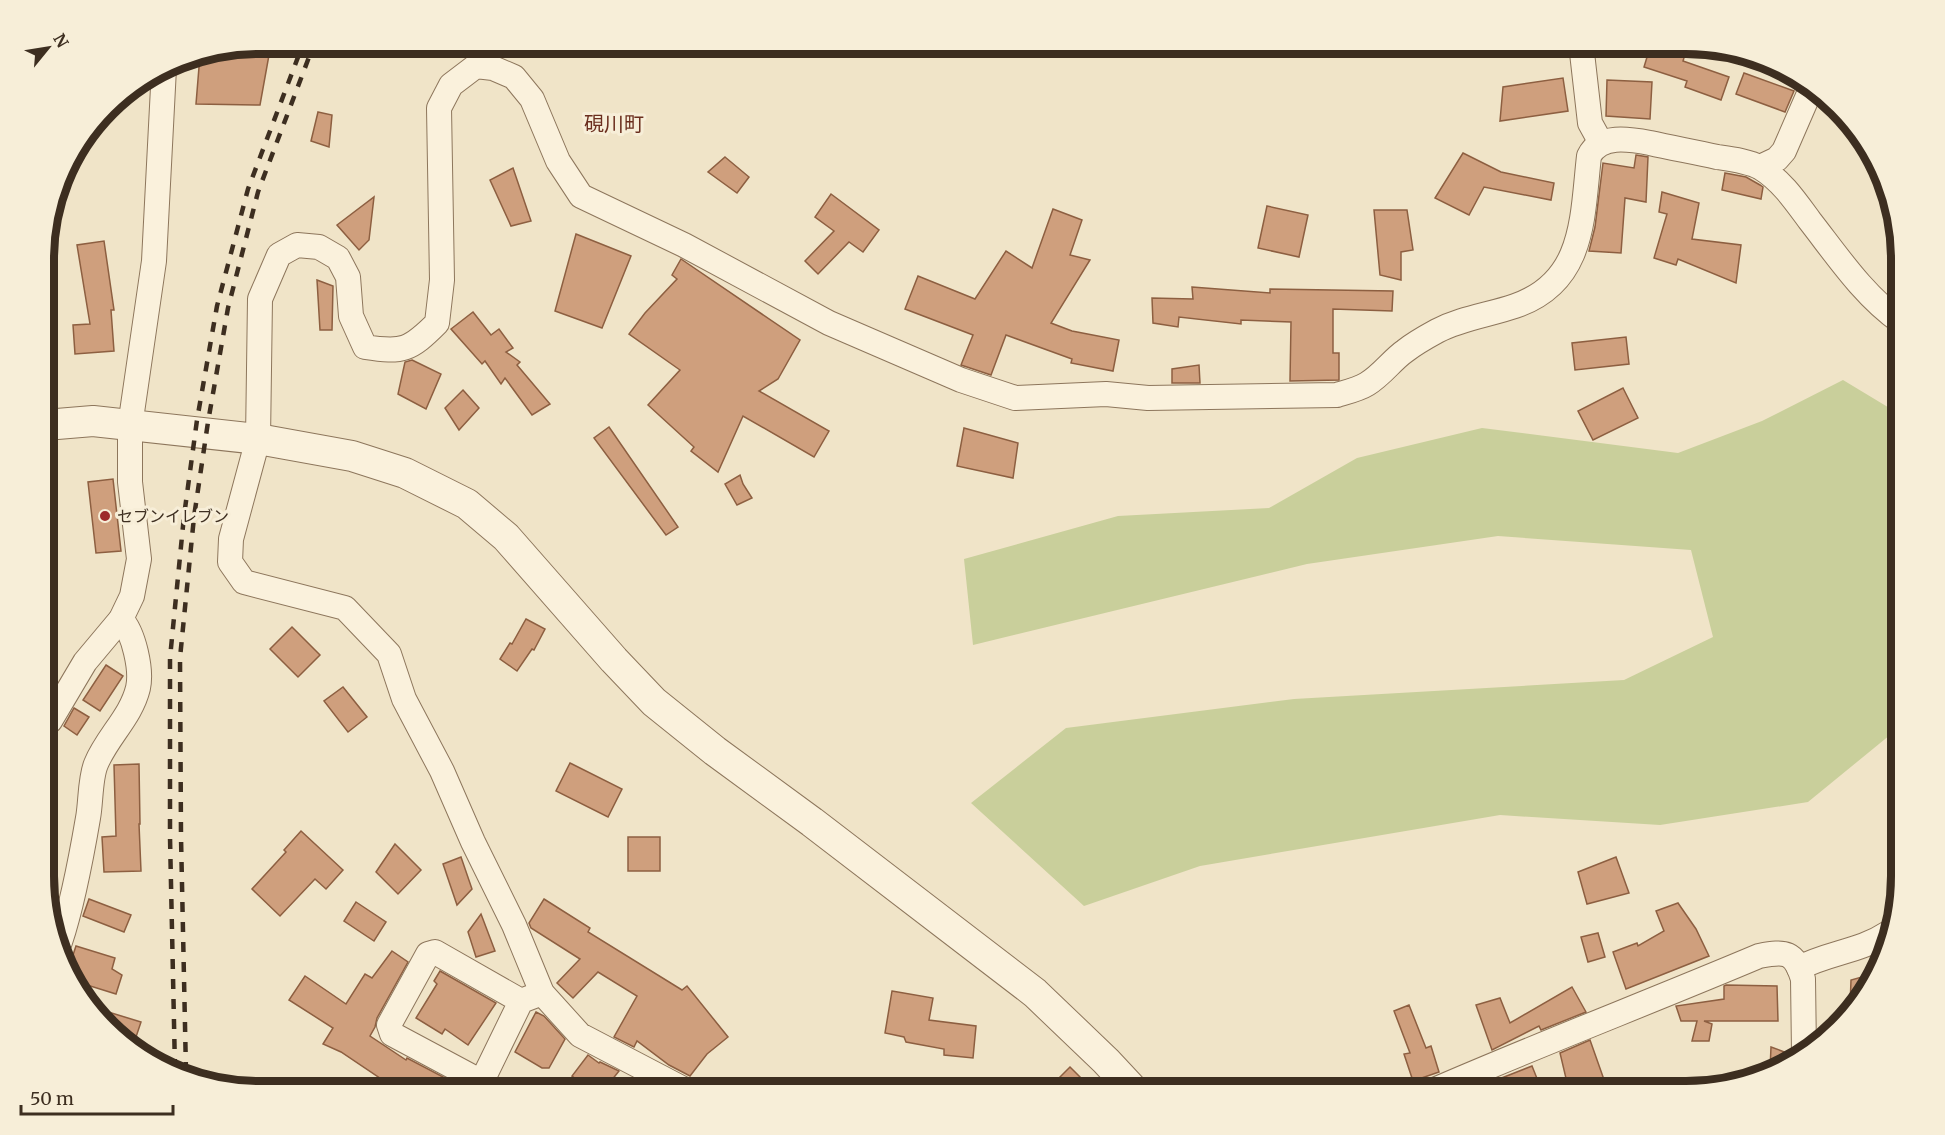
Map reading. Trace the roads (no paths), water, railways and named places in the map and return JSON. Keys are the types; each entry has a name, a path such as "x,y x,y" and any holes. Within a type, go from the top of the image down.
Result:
{"street":[{"path":"1582,54 1590,123 1601,143"},
{"path":"668,1081 580,1035 531,997 435,952 428,954 389,1025 392,1034 478,1080 484,1077 531,997 513,926 442,771 404,699 389,654 345,608 244,582 230,562 231,539 258,439 260,299 279,255 297,244 319,247 338,258 348,277 351,316 365,347 390,351 418,342 437,323 442,280 439,108 451,85 476,66 493,68 514,77 532,99 558,161 581,196 684,245 829,323 960,380 1015,398 1106,394 1148,398 1337,395 1367,385 1404,351 1434,333 1456,321 1516,305 1535,296 1558,279 1570,261 1578,241 1589,156 1594,147 1613,140 1640,141 1760,167 1781,183 1861,286 1891,315"},
{"path":"54,714 85,662 121,619 132,596 139,559 130,482 130,426 154,261 163,79"},
{"path":"1760,167 1777,159 1784,151 1809,95"},
{"path":"54,424 93,422 258,439 352,456 405,472 467,504 506,537 654,702 715,751 812,822 1035,993 1125,1081"},
{"path":"62,932 88,817 95,766 127,714 138,687 139,677 133,644 127,626 121,619"},
{"path":"1800,968 1821,958 1862,948 1881,937"},
{"path":"1455,1081 1759,956 1779,952 1794,958 1803,979 1804,1043"}],"railway":[{"path":"175,1062 170,837 170,658 184,516 197,420 217,306 248,189 299,54"},
{"path":"186,1067 180,658 194,517 228,308 258,192 310,54"}],"place":[{"name":"セブンイレブン","path":"105,516"}],"district":[{"name":"硯川町","path":"614,124"}]}
